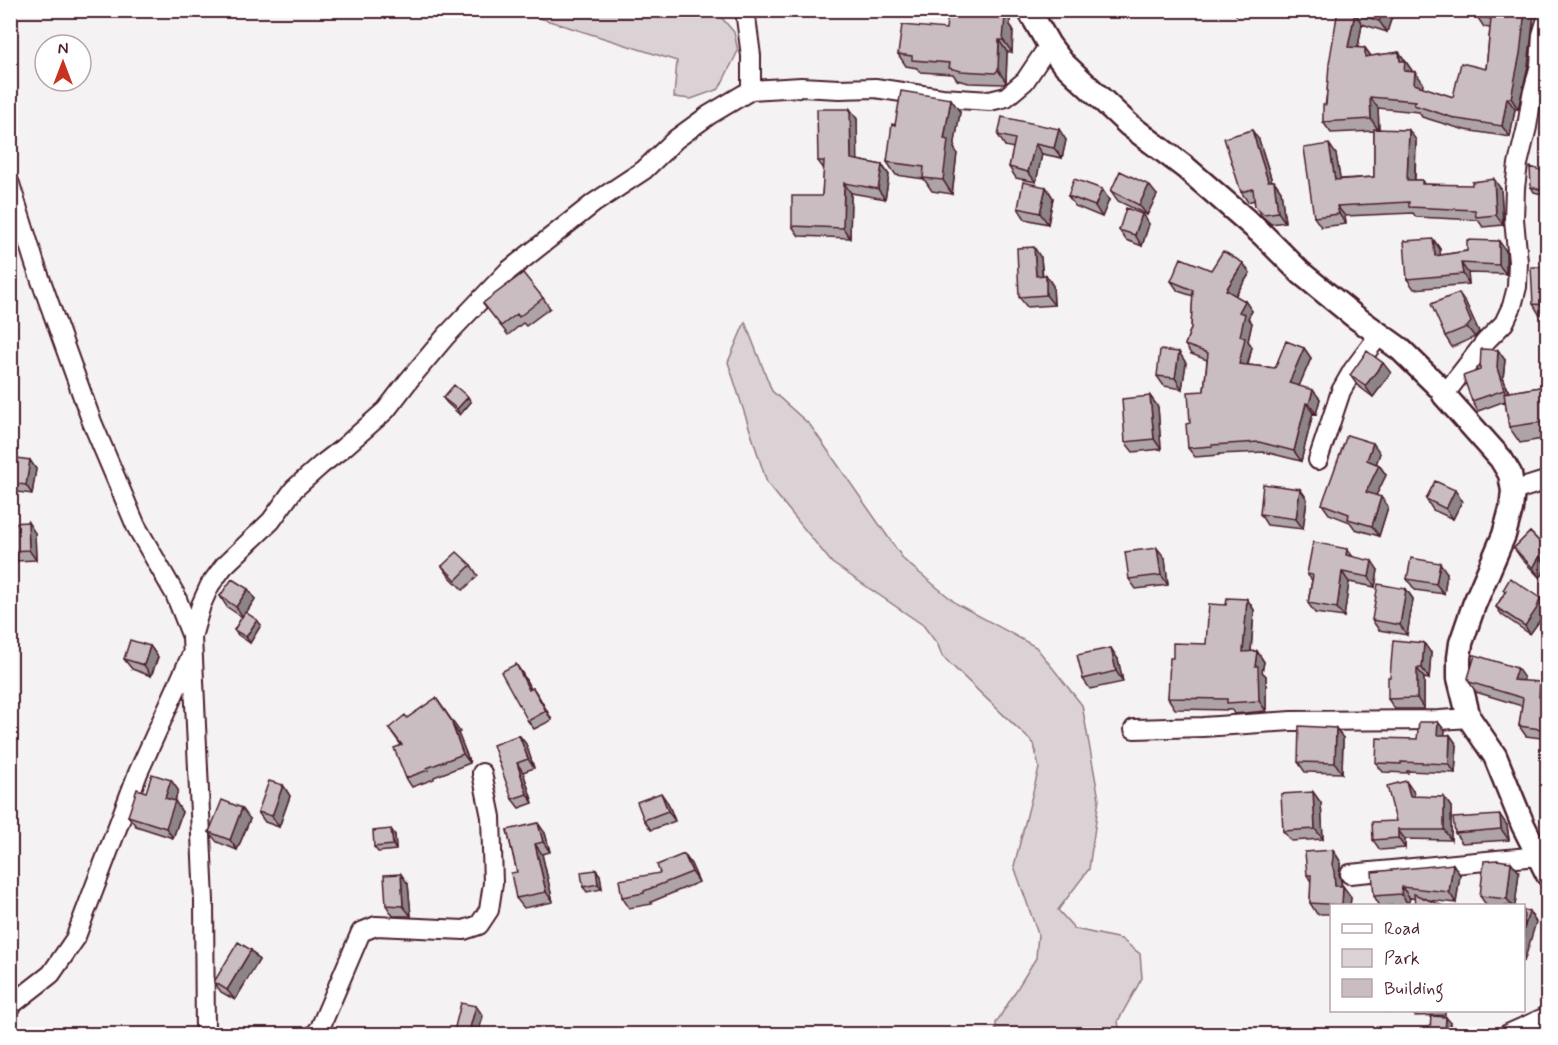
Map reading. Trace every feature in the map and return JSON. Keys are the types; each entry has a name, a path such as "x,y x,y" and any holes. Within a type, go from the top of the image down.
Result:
{"street":[{"path":"746,10 750,90"},
{"path":"1029,10 1049,45 1062,62 1129,125 1186,168 1262,234 1301,273 1354,316 1400,349 1443,392 1501,459 1510,474 1513,491 1511,509 1504,535 1474,605 1461,643 1460,678 1469,718 1495,756 1523,825 1545,867 1350,874"},
{"path":"1444,395 1486,341 1504,323 1512,306 1517,287 1518,262 1514,219 1515,188 1532,95 1540,65 1542,35 1548,15"},
{"path":"10,1006 51,974 75,939 138,772 193,644 201,605 210,585 224,566 271,521 294,489 386,410 446,336 508,271 594,203 644,170 676,140 709,115 750,90 801,87 875,88 942,98 990,101 1006,97 1025,81 1049,45"},
{"path":"10,184 35,264 92,422 136,526 174,594 193,644 204,901 205,1035"},
{"path":"1318,460 1341,392 1353,370 1380,334"},
{"path":"1513,491 1548,480"},
{"path":"1134,729 1291,721 1469,718"},
{"path":"315,1035 362,932 376,926 464,930 479,925 489,910 493,884 490,818 482,773"},
{"path":"1508,1035 1548,1016"}],"green space":[{"path":"519,11 702,11 720,16 734,32 738,51 719,89 691,99 674,97 677,61"},
{"path":"745,322 772,391 810,425 904,560 957,604 1036,647 1082,705 1099,799 1089,869 1058,910 1075,929 1121,939 1140,954 1142,978 1118,1021 1120,1034 996,1034 996,1023 1036,958 1038,934 1014,866 1039,768 1034,744 942,656 938,645 923,625 832,563 767,483 728,362"}],"building":[{"path":"948,10 1002,10 1002,17 1005,17 1003,40 999,40 998,70 995,73 961,71 949,68 950,63 912,60 912,56 898,54 902,25 946,29"},
{"path":"1338,10 1383,10 1379,21 1355,13 1348,47 1365,48 1365,57 1399,52 1400,61 1405,61 1404,71 1415,72 1414,84 1453,97 1461,63 1486,69 1491,19 1476,15 1478,10 1525,10 1520,54 1511,98 1507,98 1502,126 1457,119 1414,105 1416,101 1370,97 1371,119 1323,122 1323,105 1326,105 1329,64"},
{"path":"901,91 951,99 944,139 948,140 943,180 923,178 924,167 887,162 892,124 895,125"},
{"path":"817,109 850,109 851,159 882,165 878,189 844,183 843,228 792,226 792,196 822,196 824,161 818,161"},
{"path":"1002,117 1059,129 1054,148 1035,144 1028,172 1009,167 1015,139 998,135"},
{"path":"1374,129 1409,130 1407,180 1422,180 1422,184 1472,185 1472,182 1494,179 1496,215 1476,217 1475,210 1409,207 1409,202 1337,206 1339,214 1314,217 1304,148 1329,144 1335,180 1374,177"},
{"path":"1252,130 1268,181 1274,181 1278,212 1264,214 1255,206 1253,189 1241,192 1224,138"},
{"path":"1530,167 1548,172 1543,190 1531,187"},
{"path":"1120,171 1149,185 1139,205 1111,191"},
{"path":"1074,179 1102,189 1095,206 1068,196"},
{"path":"1023,182 1046,187 1040,213 1018,208"},
{"path":"1126,208 1142,214 1135,235 1119,230"},
{"path":"1433,239 1435,256 1467,251 1467,240 1499,241 1499,265 1461,263 1463,274 1407,279 1404,241"},
{"path":"1034,247 1036,276 1046,275 1046,295 1019,297 1017,248"},
{"path":"1223,251 1243,263 1226,290 1245,301 1239,312 1245,314 1240,336 1245,338 1239,364 1275,368 1286,341 1304,348 1289,383 1313,390 1309,404 1306,403 1294,451 1259,442 1188,448 1186,424 1190,423 1188,392 1204,391 1208,353 1185,345 1191,328 1193,290 1171,281 1181,258 1211,270"},
{"path":"1531,267 1548,267 1548,313 1545,313 1546,305 1533,304"},
{"path":"523,273 543,298 519,317 517,314 501,326 483,303"},
{"path":"1459,293 1471,322 1467,327 1445,336 1431,304"},
{"path":"1481,349 1498,350 1497,368 1504,390 1472,401 1463,376 1480,370"},
{"path":"1160,350 1179,352 1175,378 1157,376"},
{"path":"1367,351 1383,363 1365,386 1350,375"},
{"path":"454,385 468,397 457,409 443,398"},
{"path":"1546,386 1548,421 1509,427 1504,393"},
{"path":"1150,396 1154,439 1125,442 1122,399"},
{"path":"1347,435 1373,443 1367,460 1379,465 1366,492 1381,497 1372,526 1348,519 1349,514 1322,504"},
{"path":"10,457 30,460 26,485 10,483"},
{"path":"1435,481 1455,490 1446,509 1426,499"},
{"path":"1263,484 1300,489 1296,519 1260,514"},
{"path":"28,522 29,550 10,551 10,523"},
{"path":"1530,532 1547,550 1540,556 1533,568 1514,548"},
{"path":"1313,542 1347,549 1346,555 1372,561 1369,577 1342,572 1337,608 1308,603 1313,575 1307,574"},
{"path":"1157,548 1161,575 1129,579 1125,552"},
{"path":"457,552 471,565 456,580 442,566"},
{"path":"1411,558 1440,563 1436,584 1407,579"},
{"path":"1510,578 1540,598 1537,608 1525,626 1496,607 1506,591 1503,590"},
{"path":"232,579 248,589 236,607 220,596"},
{"path":"1378,584 1406,589 1400,625 1372,620"},
{"path":"1227,598 1247,599 1243,652 1257,651 1255,666 1258,666 1259,701 1227,703 1227,699 1168,698 1173,643 1206,644 1209,604 1226,605"},
{"path":"245,612 257,620 246,637 234,630"},
{"path":"130,640 150,646 144,665 124,659"},
{"path":"1393,640 1424,643 1422,668 1417,668 1417,698 1388,699 1388,677 1390,677"},
{"path":"1111,648 1116,671 1083,679 1077,655"},
{"path":"1475,655 1517,668 1513,680 1540,682 1539,697 1548,698 1548,730 1519,726 1523,698 1469,682 1468,678"},
{"path":"516,664 529,690 533,688 546,711 528,721 501,672"},
{"path":"436,698 453,723 463,754 406,778 394,748 402,745 389,728 405,715 407,718"},
{"path":"1419,722 1438,722 1437,735 1450,735 1449,764 1376,763 1377,738 1417,739"},
{"path":"1299,726 1336,728 1335,763 1298,762"},
{"path":"519,735 528,759 517,763 527,794 512,799 493,745"},
{"path":"152,774 171,780 165,798 175,801 166,828 128,816 137,789 146,792"},
{"path":"269,781 283,785 272,816 258,812"},
{"path":"1406,781 1410,796 1444,797 1444,830 1398,830 1398,838 1373,840 1372,822 1396,821 1387,786"},
{"path":"1313,792 1315,829 1283,831 1281,794"},
{"path":"661,793 668,811 644,820 637,802"},
{"path":"222,800 242,808 230,840 209,832"},
{"path":"1500,815 1501,829 1455,833 1453,818"},
{"path":"538,823 543,842 535,844 546,892 516,898 511,873 517,872 507,830"},
{"path":"391,829 393,845 374,847 373,831"},
{"path":"1333,850 1335,886 1343,886 1342,904 1310,903 1311,875 1307,875 1305,852"},
{"path":"684,854 692,872 644,891 644,893 622,897 619,880 660,873 657,865"},
{"path":"1484,861 1511,862 1507,899 1480,896"},
{"path":"1453,864 1449,892 1402,887 1401,894 1374,896 1372,872"},
{"path":"596,870 598,884 583,887 581,872"},
{"path":"401,874 403,906 386,905 384,875"},
{"path":"1414,894 1438,904 1415,904"},
{"path":"1525,910 1529,911 1525,925"},
{"path":"238,942 251,950 227,990 214,982"},
{"path":"461,1003 476,1006 468,1035 453,1035"},
{"path":"1431,1016 1446,1017 1445,1033 1430,1031"}]}
